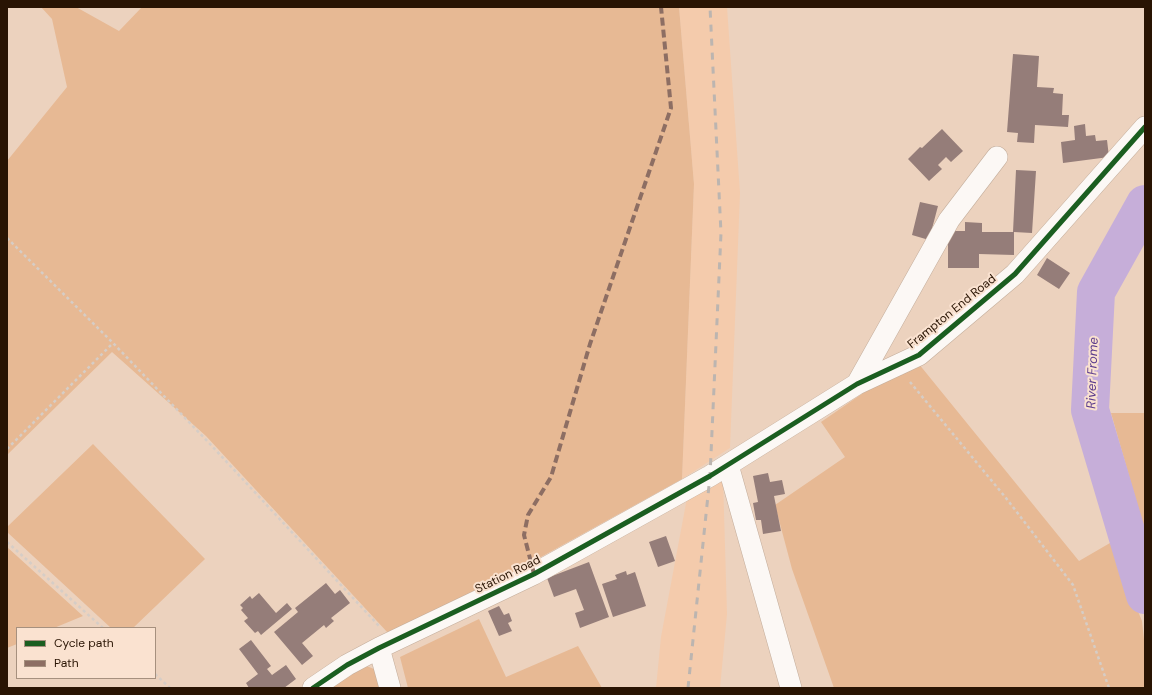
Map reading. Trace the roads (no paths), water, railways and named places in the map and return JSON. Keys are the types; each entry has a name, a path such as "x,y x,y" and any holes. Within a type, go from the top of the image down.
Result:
{"street":[{"name":"Frampton End Road","path":"719,470 857,384 919,355 1015,274 1145,127"},
{"path":"857,384 949,220 997,157"},
{"path":"719,470 791,688"},
{"name":"Station Road","path":"313,688 347,665 534,574 719,470"},
{"path":"386,645 390,688"}],"waterway":[{"name":"River Frome","path":"1145,204 1096,292 1090,410 1145,595"}],"railway":[{"path":"688,688 710,476 721,233 710,7"}]}
